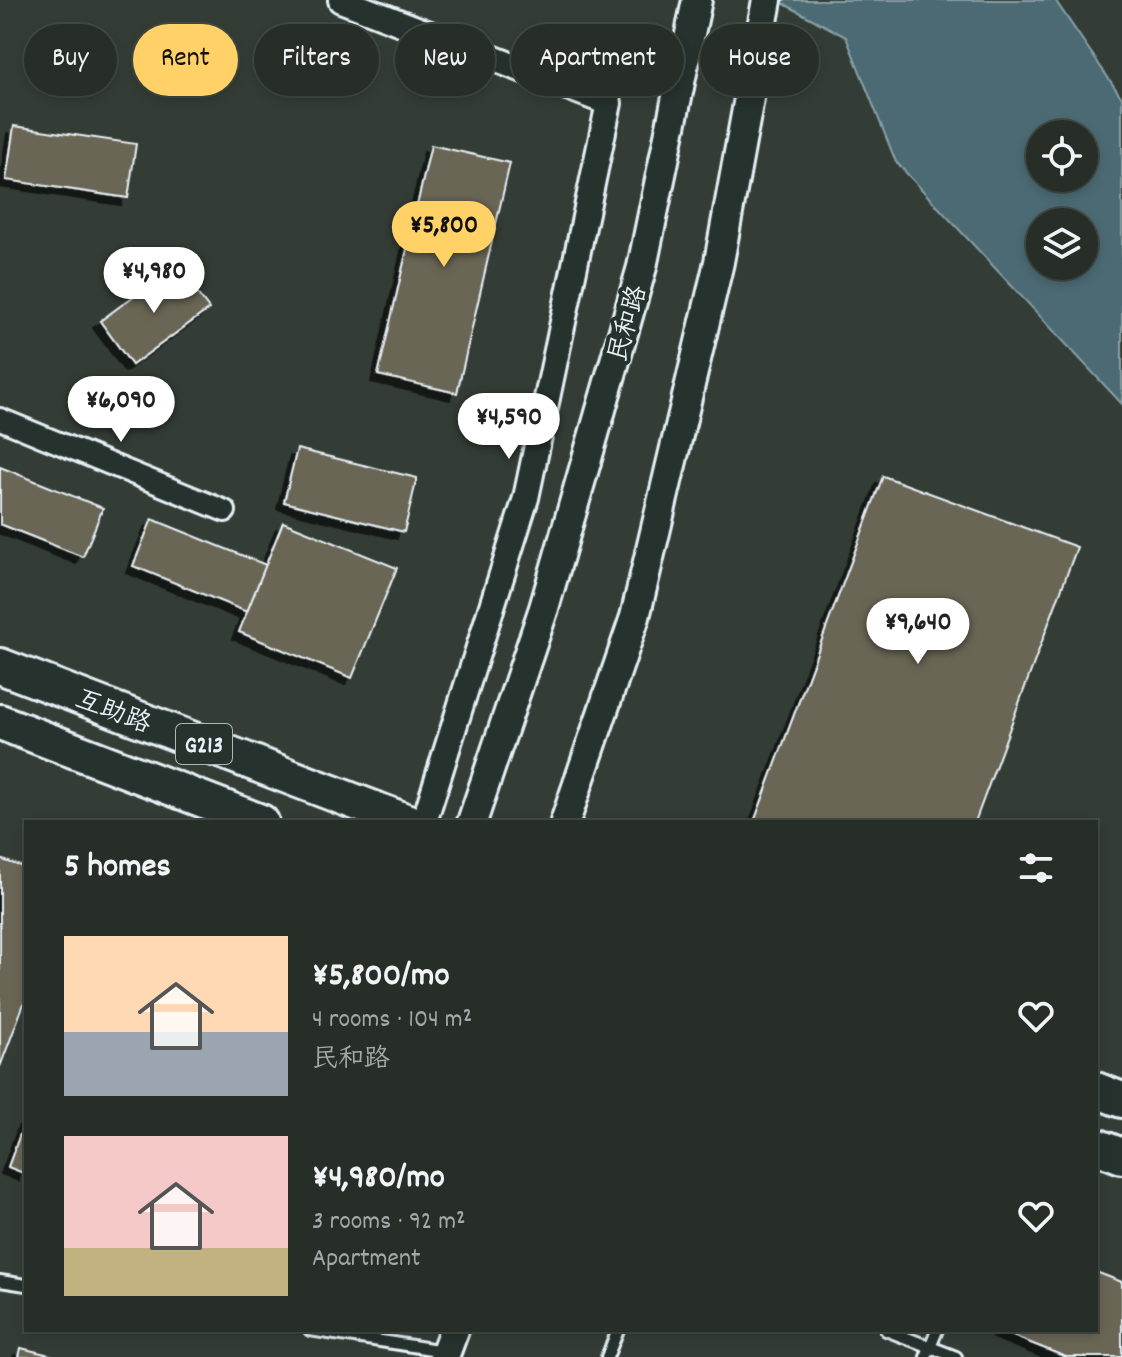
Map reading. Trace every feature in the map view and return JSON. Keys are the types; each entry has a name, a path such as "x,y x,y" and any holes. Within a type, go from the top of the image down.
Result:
{"highway":[{"name":"互助路","path":"0,666 403,820"},
{"name":"互助路","path":"0,722 256,820"},
{"path":"1098,1091 1122,1100"},
{"path":"1098,1147 1122,1156"}],"main road":[{"name":"民和路","path":"473,820 544,608 642,267 697,0"},
{"path":"566,820 635,617 719,262 767,0"}],"street":[{"path":"341,0 609,103 526,498 425,820"},
{"path":"0,419 225,511"}],"lane":[{"path":"0,1281 24,1285"},
{"path":"327,1332 448,1346"},
{"path":"607,1357 617,1332"},
{"path":"890,1332 928,1352 956,1357"},
{"path":"928,1352 936,1332"}],"water":[{"path":"777,0 1055,0 1122,98 1122,404 896,162 846,37"}],"building":[{"path":"14,126 136,144 128,198 6,180"},
{"path":"431,145 510,163 457,393 378,375"},
{"path":"176,265 209,309 132,365 100,321"},
{"path":"297,449 417,478 404,532 284,502"},
{"path":"0,467 103,508 83,557 0,524"},
{"path":"883,476 1077,547 976,820 755,820"},
{"path":"152,519 266,565 247,612 133,566"},
{"path":"283,522 397,568 352,678 239,632"},
{"path":"0,859 24,867 24,1003 0,1067"},
{"path":"24,1123 24,1173 8,1167"},
{"path":"1098,1273 1122,1282 1122,1357 1066,1357 1003,1332 1098,1332"},
{"path":"21,1348 58,1357 19,1357"}]}
